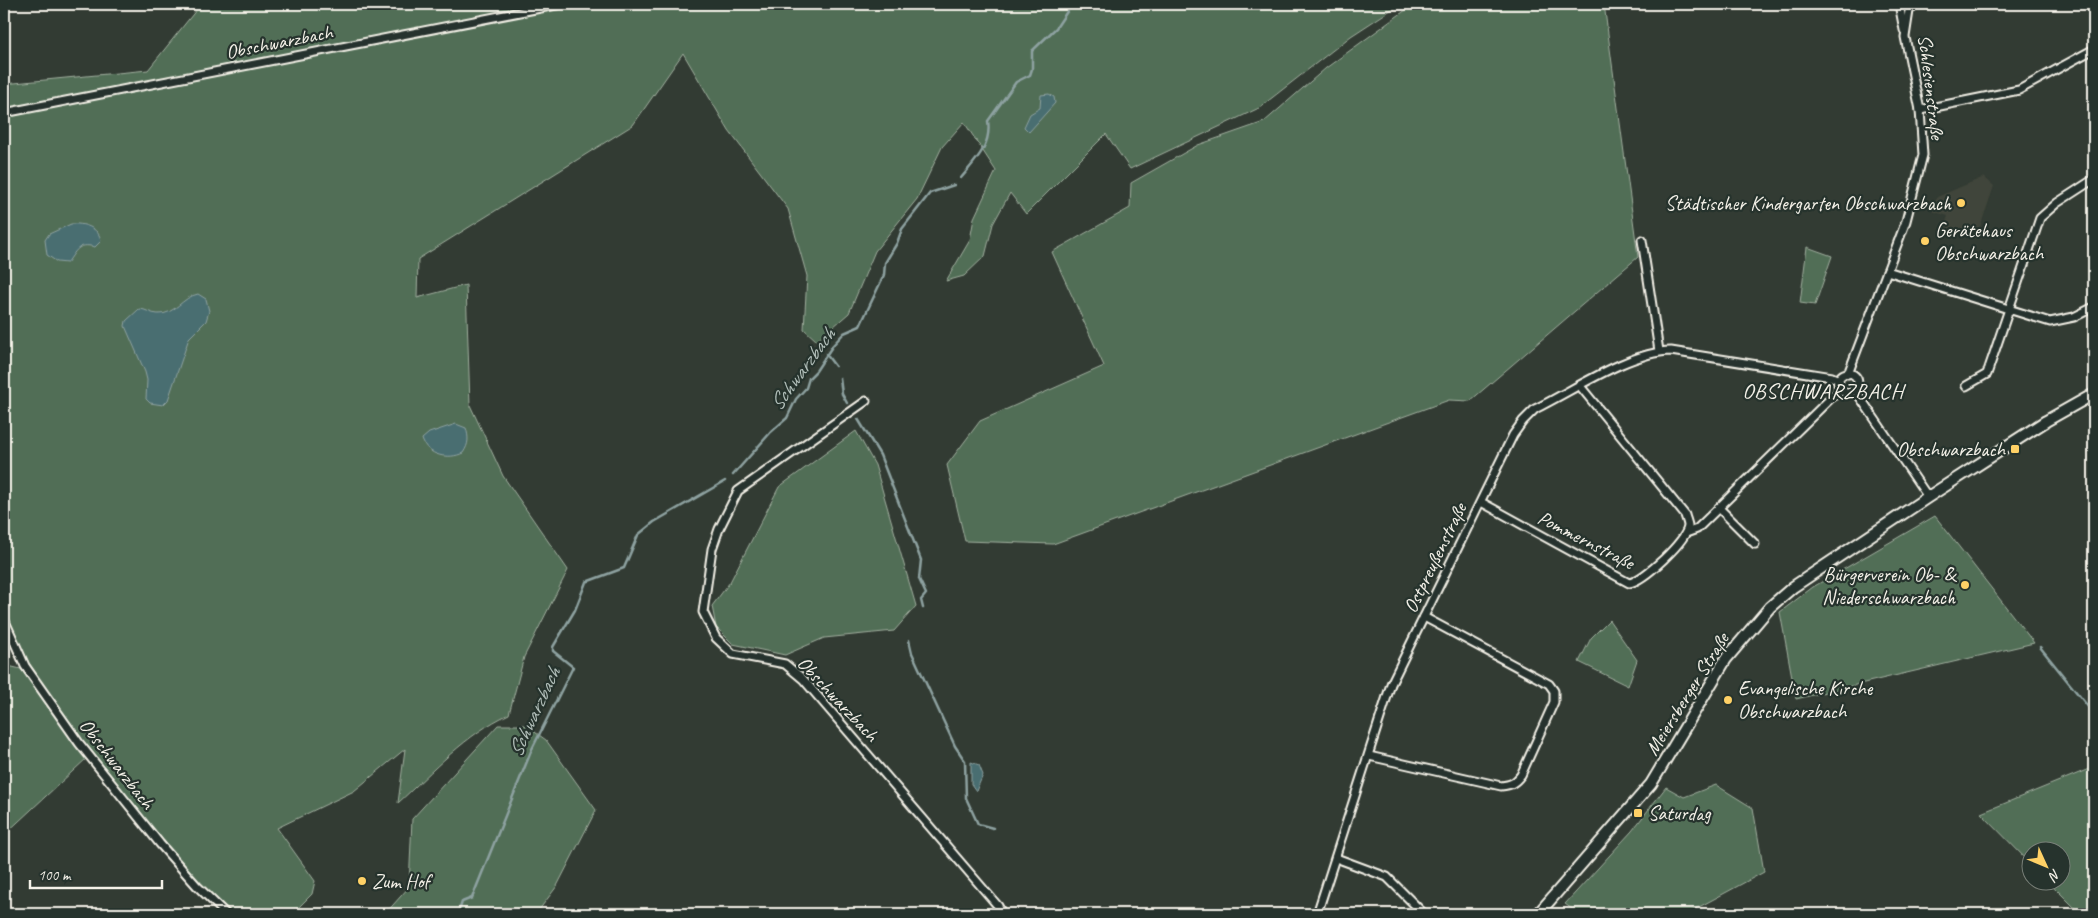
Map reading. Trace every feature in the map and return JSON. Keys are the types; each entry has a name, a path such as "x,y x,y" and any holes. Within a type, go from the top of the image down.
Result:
{"main road":[{"name":"Meiersberger Straße","path":"1538,914 1651,784 1679,740 1720,667 1751,627 1793,587 2046,421 2094,394"}],"street":[{"name":"Obschwarzbach","path":"4,113 562,4"},
{"path":"1899,4 1906,37"},
{"name":"Schlesienstraße","path":"1848,374 1906,221 1923,155 1920,110 1906,37 1909,11 1915,4"},
{"path":"1920,110 2019,90 2094,49"},
{"path":"1966,386 1987,374 2010,311 2040,218 2056,203 2094,180"},
{"path":"1642,240 1659,351"},
{"path":"1887,271 2050,322 2074,318 2094,307"},
{"name":"Ostpreußenstraße","path":"1317,914 1391,684 1513,435 1523,421 1535,410 1580,386 1635,358 1659,351 1671,350 1775,366 1839,380"},
{"path":"1841,390 1839,380 1848,374 1857,379 1855,390 1928,497"},
{"path":"1580,386 1684,515 1688,524 1686,533"},
{"path":"1841,390 1848,393 1855,390"},
{"path":"1686,533 1697,529 1832,396 1841,390"},
{"name":"Obschwarzbach","path":"866,401 738,491 719,529 712,549 703,612 716,638 733,654 786,664 803,680 992,899 1002,914"},
{"name":"Pommernstraße","path":"1481,502 1629,584 1641,580 1686,533"},
{"path":"1719,508 1755,544"},
{"path":"1369,756 1501,786 1510,785 1516,782 1521,775 1554,702 1554,692 1549,684 1424,618"},
{"name":"Obschwarzbach","path":"4,619 25,666 78,743 160,844 197,886 226,914"},
{"path":"1336,858 1387,877 1424,914"}],"shaded area":[{"name":"Städtischer Kindergarten Obschwarzbach","path":"1984,177 1994,186 1976,239 1944,229 1948,216 1932,211 1937,197"}],"green space":[{"path":"201,4 1400,4 1351,36 1259,108 1130,169 1106,134 1026,214 1010,193 993,224 985,256 964,276 946,281 970,240 974,218 996,171 964,122 942,147 917,199 875,251 849,313 817,341 804,329 807,276 788,209 729,131 683,53 633,125 418,259 417,298 466,285 470,405 503,476 568,570 524,657 509,714 493,722 464,743 398,803 405,749 354,791 277,828 315,881 312,894 292,914 234,914 198,882 81,742 29,663 4,610 4,84 148,70"},
{"path":"1414,4 1604,4 1638,257 1470,401 1449,400 1053,544 965,541 947,465 980,421 1104,366 1052,252 1130,208 1131,183 1198,145 1264,122 1326,68"},
{"path":"1807,247 1832,256 1815,305 1800,303"},
{"path":"856,431 875,465 916,606 894,631 824,638 785,655 733,644 716,627 712,606 730,582 779,487"},
{"path":"1935,516 2034,643 1796,699 1780,612 1813,587"},
{"path":"1609,620 1637,660 1628,686 1579,662 1591,638"},
{"path":"4,656 8,666 21,669 87,758 4,835"},
{"path":"498,725 525,725 546,740 596,810 557,886 536,914 385,914 409,887 412,819"},
{"path":"2094,767 2094,914 2081,914 2057,890 2070,890 2070,840 2020,840 2020,853 1981,813"},
{"path":"1716,785 1753,808 1764,872 1686,914 1579,914 1565,904 1632,831 1666,787 1684,797"}],"water":[{"path":"1049,94 1054,97 1055,103 1029,132 1024,127 1030,114 1040,108 1041,95"},
{"path":"71,224 80,224 94,229 100,236 101,241 95,247 81,247 67,263 57,262 47,255 45,240 49,234"},
{"path":"198,294 206,299 209,311 206,321 189,338 168,400 163,405 150,403 146,399 147,380 145,372 125,326 126,321 139,309 155,314 164,314"},
{"path":"456,424 466,428 467,432 467,444 463,453 451,456 439,455 433,453 425,445 422,439 429,433"},
{"path":"971,762 979,765 983,775 976,791 971,784"}],"waterway":[{"name":"Schwarzbach","path":"961,178 977,159 985,145 989,130 988,121 1016,82 1030,75 1032,51 1056,28 1072,4"},
{"name":"Schwarzbach","path":"733,475 771,432 787,418 796,399 806,388 809,378 816,371 833,345 844,333 860,326 884,275 885,263 897,243 902,229 930,193 954,185"},
{"path":"826,354 835,366"},
{"path":"840,378 842,394 847,403"},
{"path":"858,419 880,455 921,560 919,579 926,594 921,600 923,608"},
{"name":"Schwarzbach","path":"458,914 462,902 472,898 532,749 573,667 553,651 553,647 575,610 586,582 624,568 638,535 654,522 725,481"},
{"path":"909,640 912,653 955,746 965,761 966,798 978,824 993,828"},
{"path":"2040,647 2094,714"}],"place":[{"name":"Städtischer Kindergarten Obschwarzbach","path":"1961,203"},
{"name":"Gerätehaus Obschwarzbach","path":"1925,241"},
{"name":"Obschwarzbach","path":"2015,449"},
{"name":"Bürgerverein Ob- & Niederschwarzbach","path":"1965,585"},
{"name":"Evangelische Kirche Obschwarzbach","path":"1728,700"},
{"name":"Saturdag","path":"1638,813"},
{"name":"Zum Hof","path":"362,881"}],"district":[{"name":"OBSCHWARZBACH","path":"1823,391"}]}
